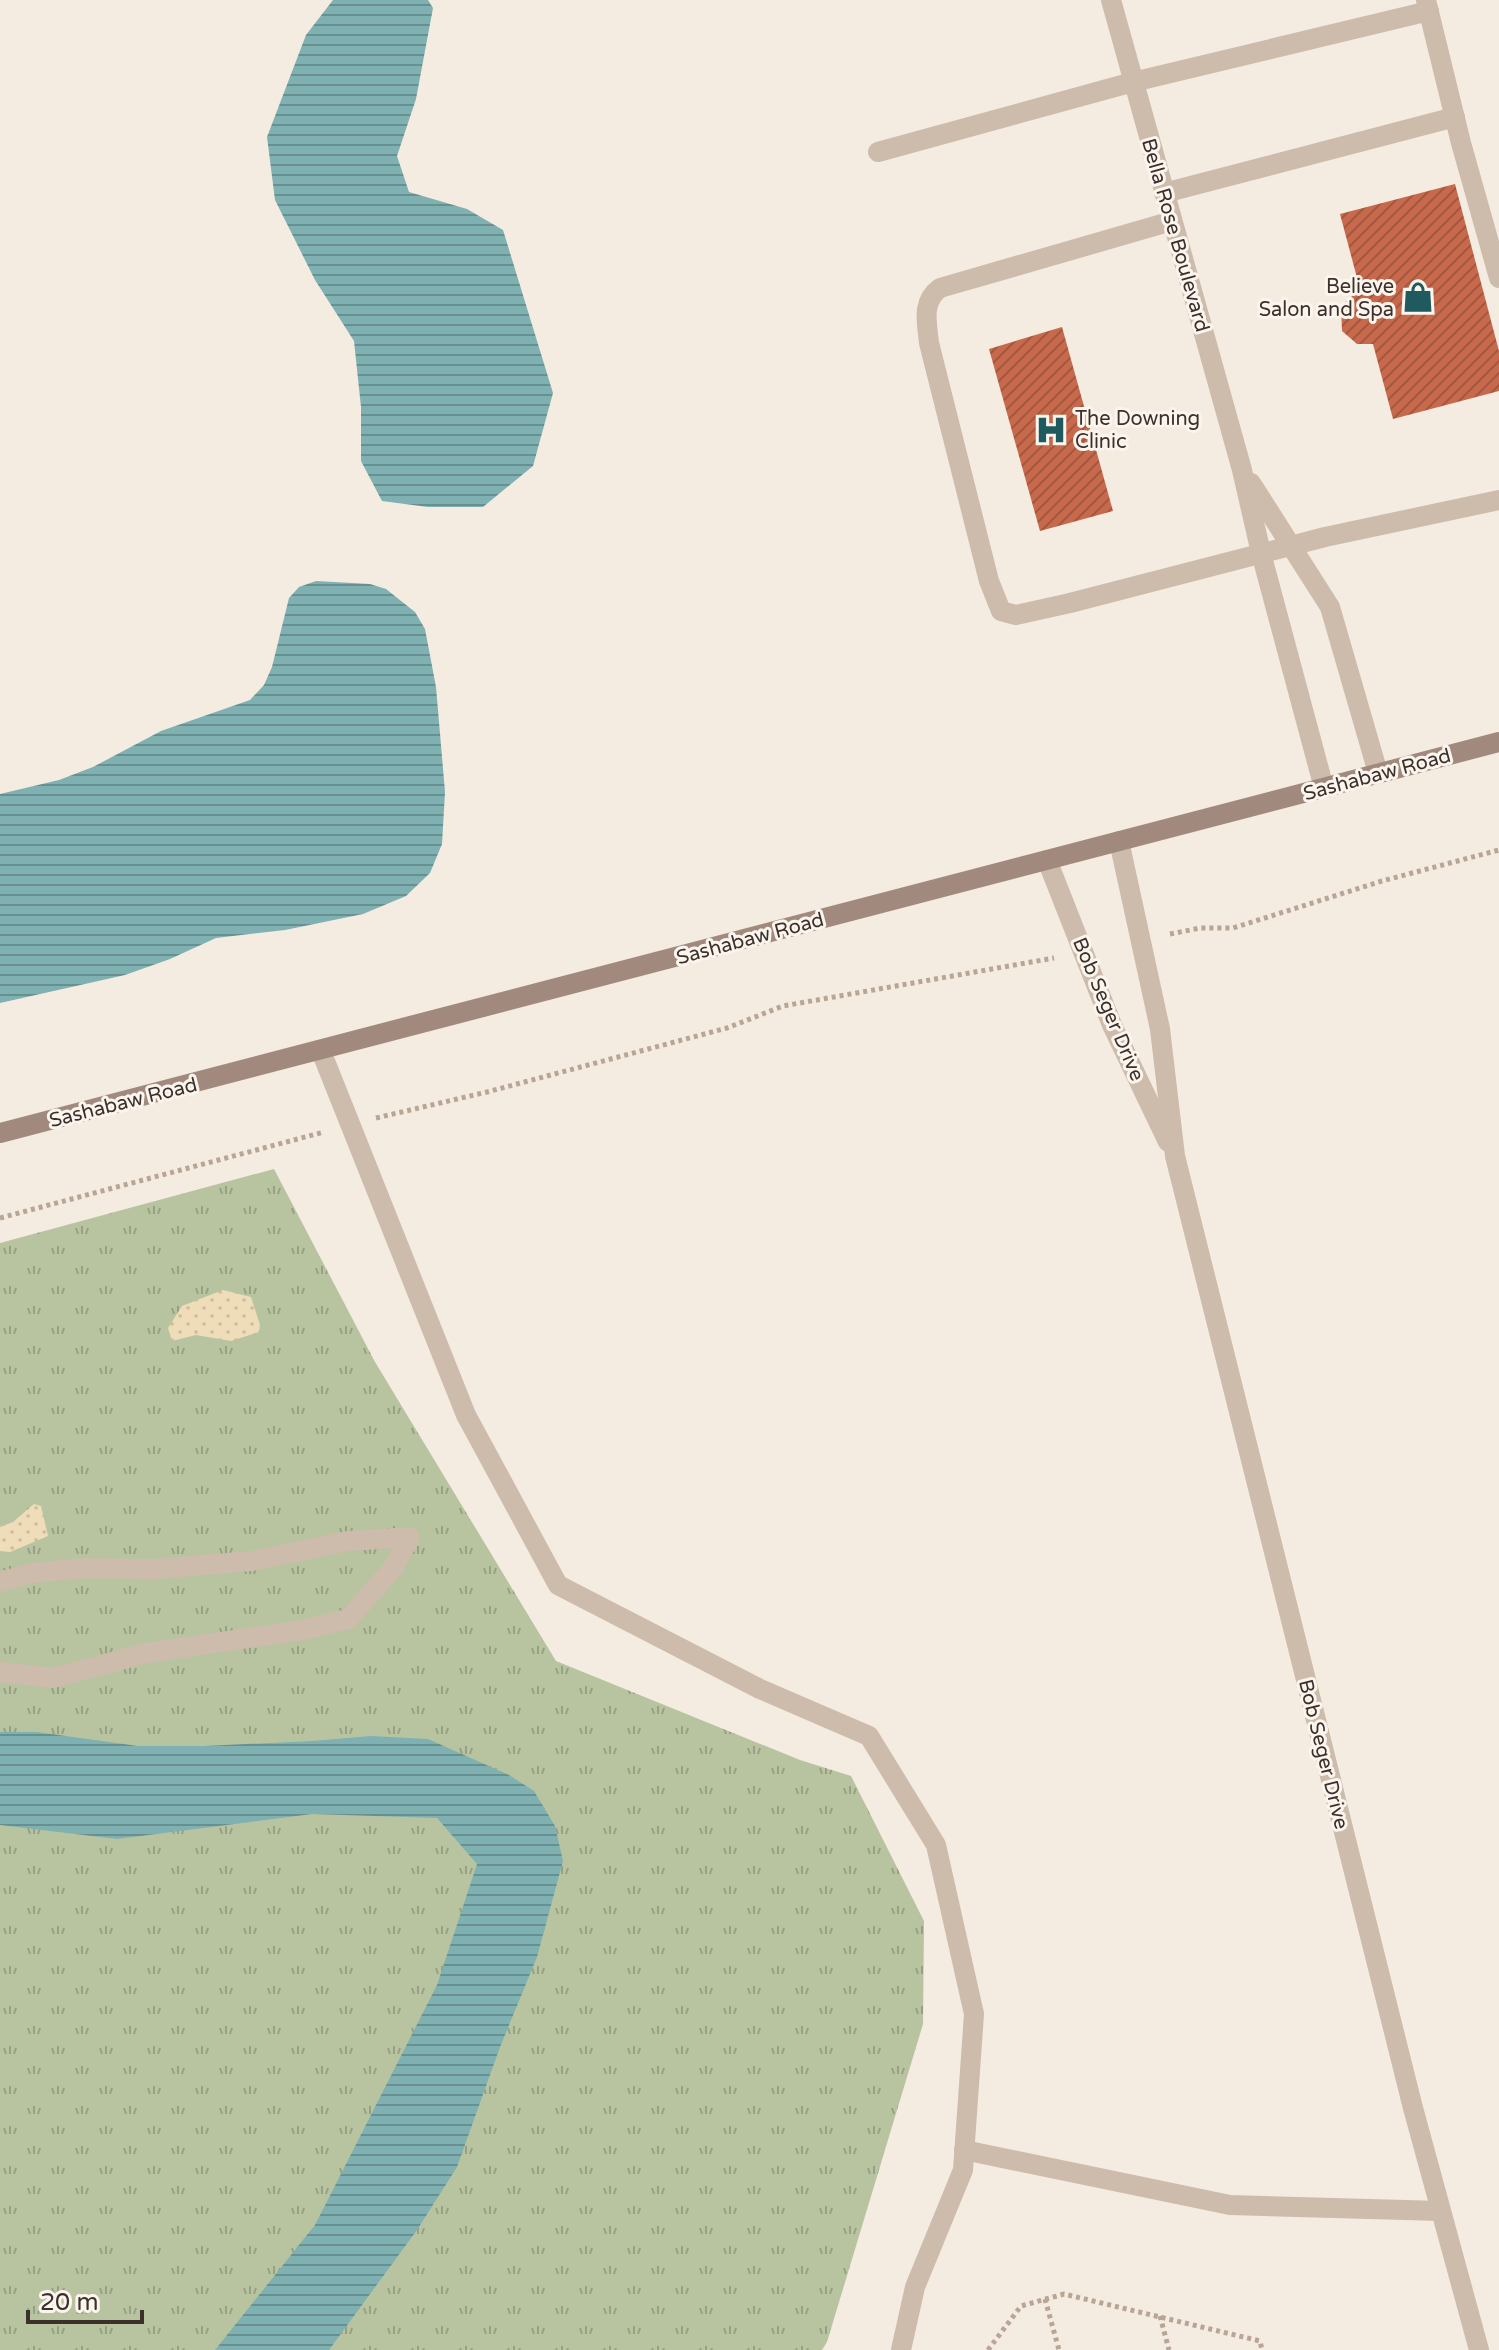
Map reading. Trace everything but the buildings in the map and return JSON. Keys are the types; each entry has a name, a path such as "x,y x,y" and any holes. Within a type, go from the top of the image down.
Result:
{"main road":[{"name":"Sashabaw Road","path":"0,1133 1499,742"}],"lane":[{"name":"Bella Rose Boulevard","path":"1111,0 1242,470 1324,788"},
{"path":"878,152 1428,6 1499,278"},
{"path":"1164,193 1455,117"},
{"path":"1172,221 940,288 931,294 926,305 929,343 989,581 1001,611 1016,615 1292,545 1499,500"},
{"name":"Bella Rose Boulevard","path":"1242,470 1330,607 1378,773"},
{"name":"Bob Seger Drive","path":"1119,841 1160,1029 1175,1156 1409,2093 1479,2350"},
{"name":"Bob Seger Drive","path":"1047,860 1112,1025 1175,1156"},
{"path":"321,1051 466,1415 558,1585 760,1689 869,1736 936,1845 974,2014 963,2170 915,2287 901,2350"},
{"path":"0,1582 31,1573 85,1568 154,1569 252,1561 348,1541 410,1537 394,1567 348,1619 303,1630 146,1653 53,1678 0,1672"},
{"path":"964,2150 1230,2205 1441,2211"}],"path":[{"path":"1141,940 1200,928 1233,928 1382,881 1499,850"},
{"path":"0,1218 727,1028 783,1006 1084,952"},
{"path":"988,2350 1021,2306 1064,2294 1260,2341 1262,2350"},
{"path":"1045,2299 1059,2350"},
{"path":"1160,2316 1169,2350"}],"green space":[{"path":"274,1169 375,1362 556,1661 800,1760 851,1776 924,1921 923,2024 827,2342 822,2350 0,2350 0,1243"}],"sand":[{"path":"223,1290 251,1297 260,1325 259,1332 231,1341 196,1335 172,1341 168,1328 182,1306"},
{"path":"34,1504 41,1506 48,1536 10,1552 0,1551 0,1527 13,1522"}],"water":[{"path":"333,0 428,0 433,8 416,99 397,156 409,192 467,209 503,230 553,393 533,466 483,507 428,507 382,501 361,461 361,407 354,341 315,280 275,200 267,137 306,35"},
{"path":"316,581 370,584 386,589 415,612 425,629 436,687 445,792 442,844 430,873 406,896 363,914 285,930 216,938 125,975 0,1003 0,794 59,780 93,767 161,731 250,700 264,685 272,667 289,598 299,587"},
{"path":"0,1732 37,1732 138,1746 204,1746 371,1736 428,1739 509,1775 534,1791 555,1826 563,1861 537,1957 500,2047 457,2167 417,2230 329,2350 215,2350 315,2225 437,1985 477,1864 437,1818 312,1814 117,1839 0,1825"}],"place":[{"name":"Believe Salon and Spa","path":"1418,297"},
{"name":"The Downing Clinic","path":"1051,430"}]}
